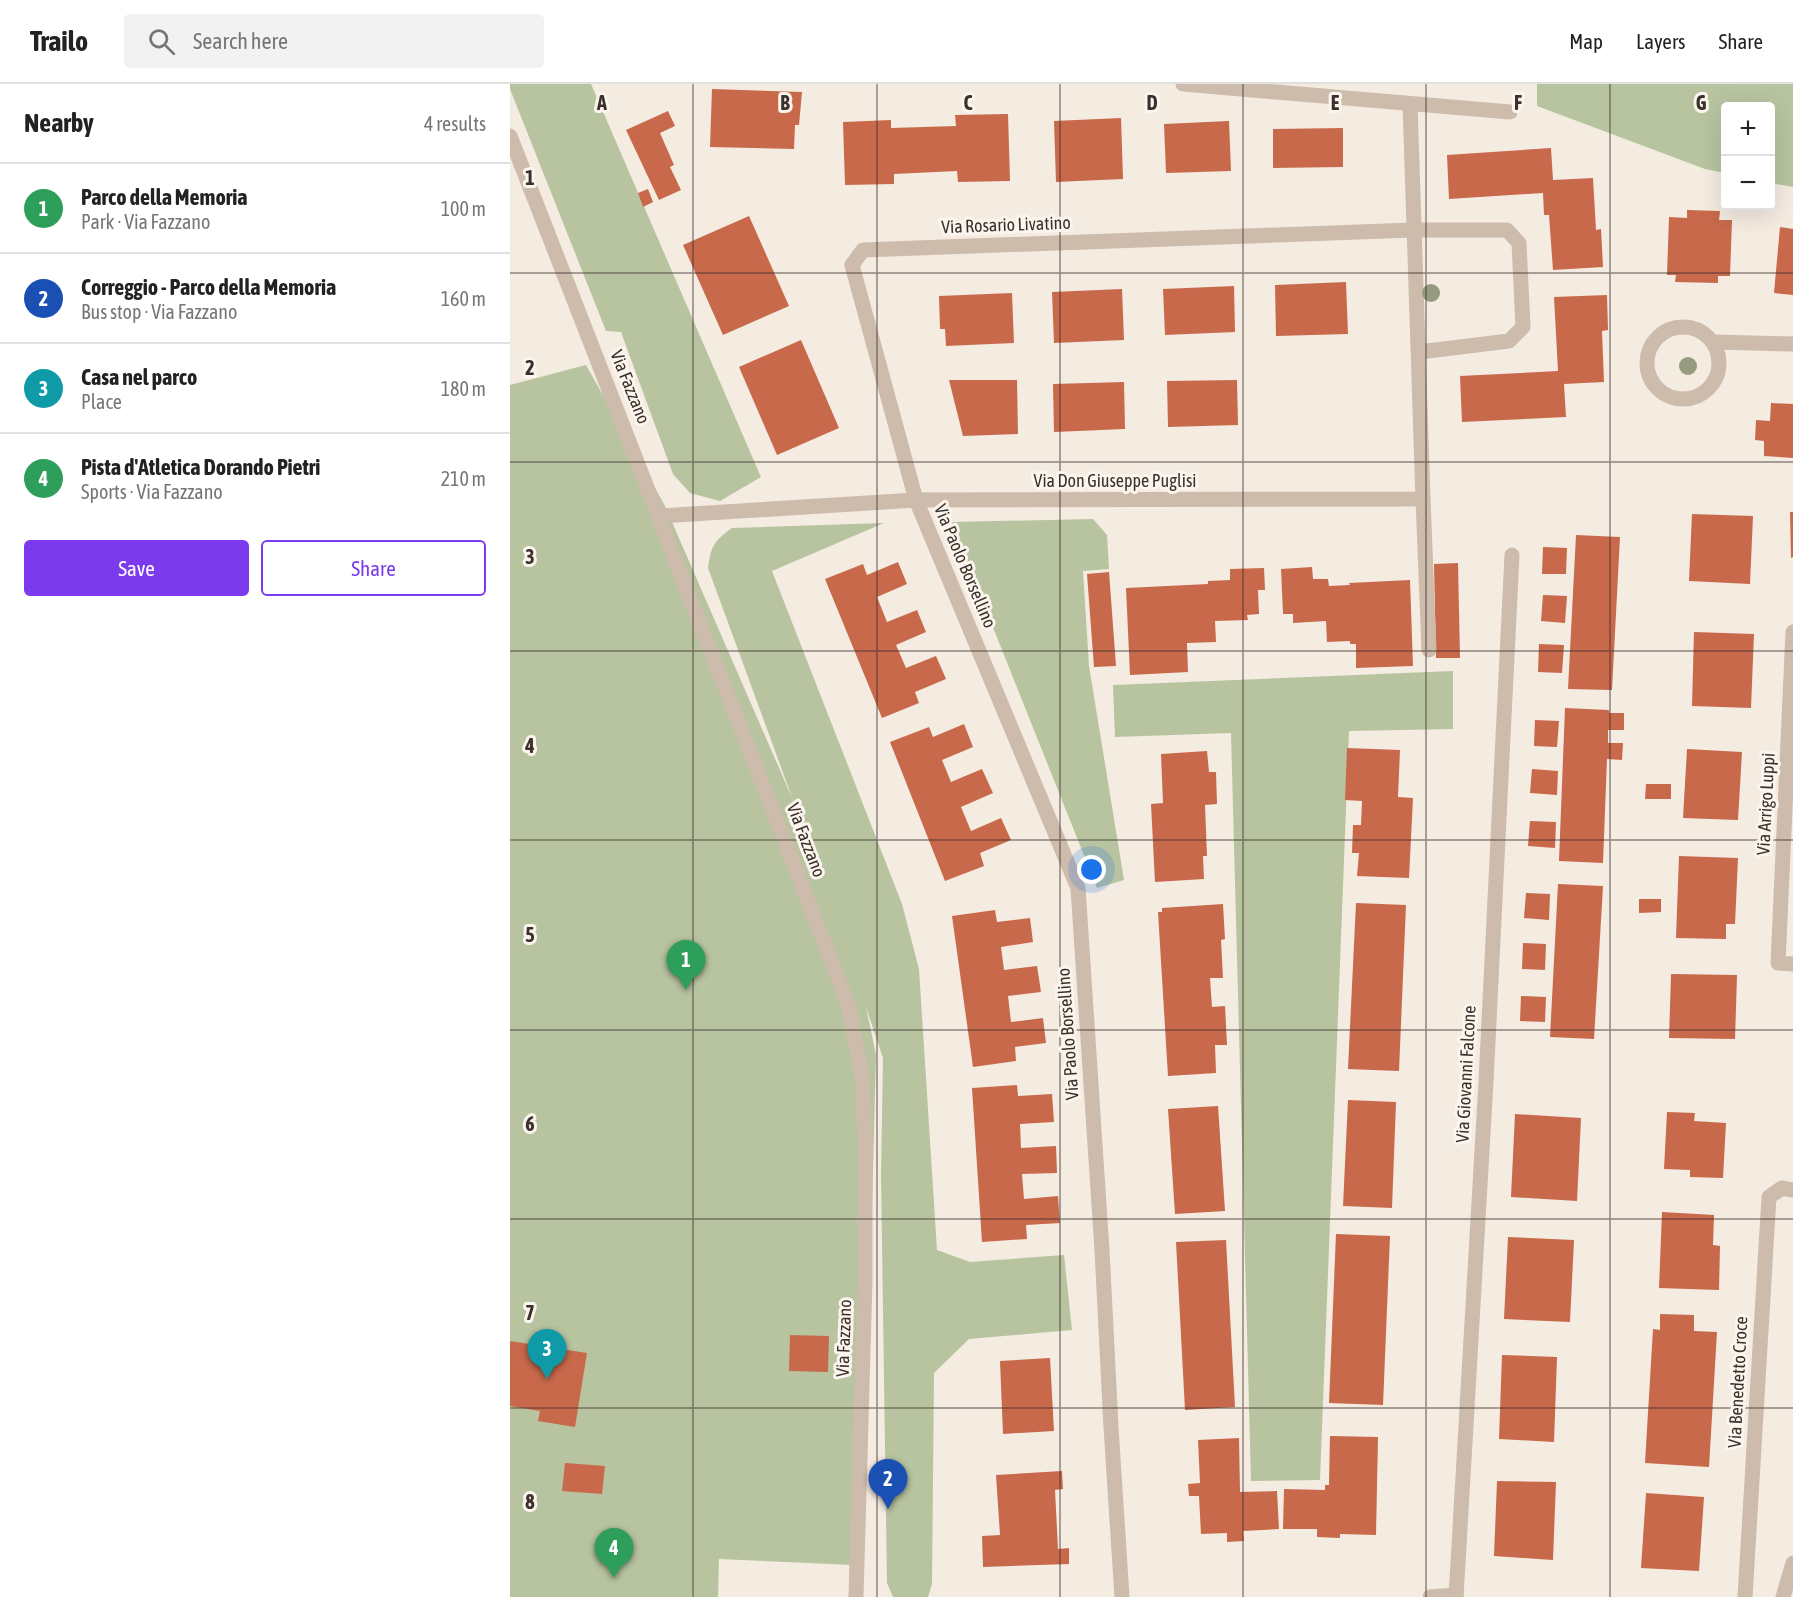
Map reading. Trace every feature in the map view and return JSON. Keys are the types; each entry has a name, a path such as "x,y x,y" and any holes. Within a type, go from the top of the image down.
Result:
{"street":[{"path":"1183,84 1510,112"},
{"path":"1410,104 1429,650"},
{"name":"Via Fazzano","path":"510,136 660,516 849,1008 862,1076 865,1129 865,1281 856,1597"},
{"path":"1413,230 1507,230 1519,243 1523,327 1509,340 1419,352"},
{"name":"Via Rosario Livatino","path":"916,501 852,265 863,250 1413,230"},
{"path":"1713,342 1718,353 1719,365 1716,378 1710,388 1693,398 1675,399 1664,394 1654,385 1649,375 1648,353 1661,334 1672,329 1683,327 1694,329 1713,342 1793,344"},
{"name":"Via Don Giuseppe Puglisi","path":"660,516 916,501 1423,499"},
{"name":"Via Paolo Borsellino","path":"916,501 1078,888 1122,1597"},
{"name":"Via Giovanni Falcone","path":"1430,1597 1456,1596 1486,1082 1512,555"},
{"name":"Via Arrigo Luppi","path":"1793,632 1778,963 1793,964"},
{"name":"Via Benedetto Croce","path":"1745,1597 1769,1197 1782,1188 1793,1190"},
{"path":"1783,1597 1793,1563"}],"green space":[{"path":"510,84 591,84 761,477 720,501 690,493 673,474 621,332 606,331 510,89"},
{"path":"1537,84 1793,84 1793,187 1775,184 1775,102 1721,102 1721,172 1705,169 1537,106"},
{"path":"586,365 665,506 793,800 708,568 710,554 717,541 732,528 884,523 772,571 902,904 919,969 937,1250 970,1262 1064,1255 1072,1330 969,1339 934,1373 932,1584 928,1597 893,1597 887,1583 881,1175 883,1058 866,1007 876,1055 870,1283 854,1565 719,1559 718,1597 510,1597 510,385"},
{"path":"1093,519 1107,535 1109,569 1083,571 1089,666 1124,880 1097,888 951,522"},
{"path":"1453,671 1453,729 1349,731 1320,1480 1251,1481 1231,733 1115,737 1113,685"}],"building":[{"path":"712,89 802,92 799,125 795,125 794,149 710,147"},
{"path":"668,111 675,126 660,133 674,165 670,167 681,190 659,200 626,130"},
{"path":"1008,114 1010,181 958,182 957,171 894,174 894,184 845,185 843,122 891,120 891,128 956,126 955,115"},
{"path":"1121,118 1123,179 1056,182 1054,121"},
{"path":"1229,121 1231,171 1166,173 1164,124"},
{"path":"1343,128 1343,167 1273,168 1273,129"},
{"path":"1551,148 1553,180 1593,178 1596,230 1601,229 1603,267 1553,270 1549,215 1544,215 1543,193 1449,199 1447,155"},
{"path":"648,189 653,202 643,207 638,193"},
{"path":"1687,210 1720,211 1719,220 1732,220 1730,276 1718,276 1718,283 1675,282 1676,275 1667,275 1669,217 1687,218"},
{"path":"749,216 789,306 723,335 683,245"},
{"path":"1780,227 1793,229 1793,295 1774,293"},
{"path":"1346,282 1348,334 1276,336 1275,285"},
{"path":"1234,286 1235,332 1165,335 1163,289"},
{"path":"1122,289 1124,340 1054,343 1052,292"},
{"path":"1012,293 1014,343 946,346 945,329 940,329 939,296"},
{"path":"1607,295 1608,330 1602,331 1604,382 1564,384 1566,417 1462,422 1460,376 1558,371 1554,297"},
{"path":"801,340 839,428 777,455 739,367"},
{"path":"949,380 1017,380 1018,434 963,436"},
{"path":"1237,380 1238,425 1168,427 1167,381"},
{"path":"1124,382 1125,429 1054,432 1053,384"},
{"path":"1771,403 1793,404 1793,458 1764,456 1764,441 1755,440 1756,420 1770,421"},
{"path":"1790,512 1793,512 1793,557 1791,558"},
{"path":"1692,514 1753,516 1750,584 1689,581"},
{"path":"1576,535 1620,537 1612,690 1568,689"},
{"path":"1543,547 1567,548 1566,574 1542,574"},
{"path":"898,562 907,584 877,597 887,622 917,610 926,632 896,645 906,668 936,656 946,679 915,692 919,703 882,718 825,579 863,564 867,575"},
{"path":"1458,563 1460,658 1436,658 1434,564"},
{"path":"1312,567 1313,579 1328,579 1329,586 1410,580 1413,666 1356,668 1356,644 1350,644 1350,641 1327,642 1326,621 1293,623 1293,614 1283,614 1281,569"},
{"path":"1264,568 1265,590 1258,590 1259,614 1247,615 1248,620 1215,621 1216,642 1187,643 1188,672 1130,675 1126,588 1208,584 1208,581 1230,580 1230,569"},
{"path":"1109,572 1116,666 1094,667 1087,574"},
{"path":"1543,595 1567,596 1565,623 1541,621"},
{"path":"1694,632 1754,634 1751,708 1692,706"},
{"path":"1539,644 1564,645 1562,673 1538,672"},
{"path":"1565,708 1624,713 1624,730 1608,730 1608,743 1623,743 1622,760 1607,759 1603,863 1559,861"},
{"path":"1535,720 1559,721 1557,747 1534,746"},
{"path":"964,724 973,747 942,760 951,782 982,769 993,793 961,807 971,831 1001,818 1011,840 980,853 984,866 945,881 890,742 929,727 933,737"},
{"path":"1347,748 1400,750 1398,797 1413,798 1409,878 1357,876 1359,853 1352,853 1353,825 1361,825 1362,801 1345,800"},
{"path":"1687,749 1742,752 1738,820 1683,818"},
{"path":"1207,751 1209,772 1216,772 1217,804 1205,805 1207,856 1203,856 1204,879 1155,882 1151,804 1163,803 1161,754"},
{"path":"1532,769 1558,771 1557,795 1530,793"},
{"path":"1646,784 1671,784 1671,799 1645,799"},
{"path":"1530,821 1556,822 1555,848 1528,846"},
{"path":"1679,856 1738,858 1735,924 1726,924 1726,939 1676,938"},
{"path":"1558,884 1603,886 1594,1039 1550,1037"},
{"path":"1526,893 1550,894 1549,920 1524,918"},
{"path":"1639,899 1661,899 1661,912 1639,913"},
{"path":"1356,903 1406,905 1399,1071 1348,1069"},
{"path":"1223,904 1225,939 1221,940 1223,978 1210,978 1212,1007 1225,1006 1227,1045 1215,1045 1216,1073 1168,1076 1158,912 1162,912 1162,908"},
{"path":"995,910 997,922 1030,918 1033,942 1001,947 1004,970 1037,966 1041,992 1008,996 1011,1022 1043,1018 1046,1043 1015,1047 1016,1061 973,1067 952,916"},
{"path":"1523,943 1546,944 1545,970 1522,969"},
{"path":"1671,974 1737,975 1735,1039 1669,1038"},
{"path":"1521,996 1546,997 1545,1022 1520,1021"},
{"path":"1017,1085 1018,1096 1052,1094 1054,1122 1020,1124 1021,1148 1056,1146 1057,1173 1022,1174 1024,1199 1058,1196 1060,1223 1026,1225 1027,1239 982,1242 972,1088"},
{"path":"1348,1100 1396,1102 1392,1208 1343,1206"},
{"path":"1218,1106 1225,1211 1175,1214 1168,1109"},
{"path":"1667,1112 1695,1113 1694,1121 1726,1123 1723,1178 1690,1177 1690,1170 1664,1169"},
{"path":"1515,1114 1581,1118 1577,1201 1511,1197"},
{"path":"1662,1212 1714,1215 1713,1245 1720,1246 1719,1290 1659,1288"},
{"path":"1336,1234 1390,1236 1383,1405 1329,1403"},
{"path":"1508,1237 1574,1240 1570,1322 1504,1319"},
{"path":"1226,1240 1235,1407 1185,1410 1176,1242"},
{"path":"1660,1314 1694,1315 1694,1331 1717,1332 1709,1467 1645,1463 1653,1329 1660,1330"},
{"path":"790,1335 829,1336 828,1372 789,1371"},
{"path":"510,1341 587,1353 575,1427 538,1421 540,1411 510,1406"},
{"path":"1502,1355 1557,1357 1554,1442 1499,1439"},
{"path":"1050,1358 1054,1431 1003,1434 1000,1361"},
{"path":"1330,1436 1378,1437 1376,1535 1340,1534 1340,1538 1317,1537 1317,1529 1283,1529 1284,1489 1325,1490 1325,1485 1329,1485"},
{"path":"1239,1438 1240,1492 1277,1491 1279,1529 1243,1531 1244,1541 1227,1542 1227,1533 1201,1534 1199,1496 1189,1496 1188,1484 1200,1483 1198,1440"},
{"path":"565,1463 605,1466 602,1494 562,1491"},
{"path":"1062,1471 1063,1489 1055,1490 1058,1549 1069,1548 1069,1564 983,1567 982,1536 1000,1535 996,1475"},
{"path":"1497,1481 1556,1482 1553,1560 1494,1556"},
{"path":"1646,1493 1704,1497 1699,1571 1641,1568"}],"place":[{"name":"Parco della Memoria","path":"686,990"},
{"name":"Casa nel parco","path":"547,1379"},
{"name":"Correggio - Parco della Memoria","path":"888,1509"},
{"name":"Pista d'Atletica Dorando Pietri","path":"614,1578"}]}
